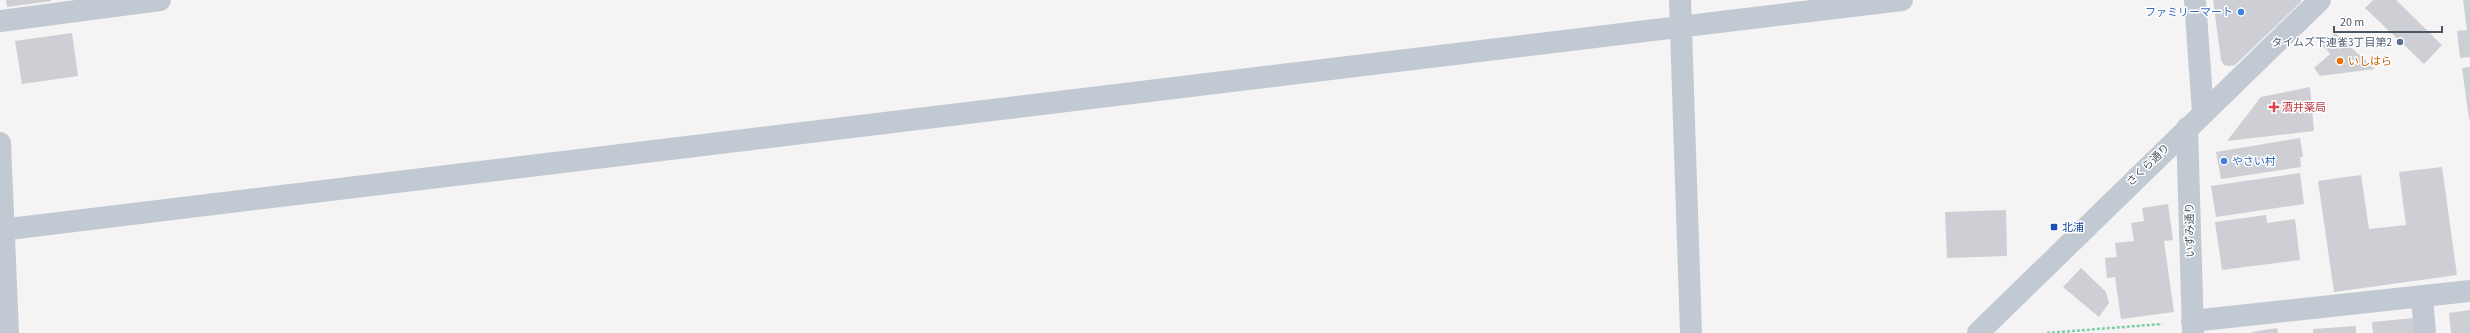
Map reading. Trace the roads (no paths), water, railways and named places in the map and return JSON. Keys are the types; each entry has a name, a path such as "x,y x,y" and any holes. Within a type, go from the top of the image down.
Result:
{"street":[{"path":"0,22 160,0"},
{"path":"1680,0 1691,333"},
{"path":"1,229 1902,0"},
{"path":"2195,0 2204,113"},
{"name":"さくら通り","path":"1978,333 2320,0"},
{"name":"いずみ通り","path":"2187,128 2192,327"},
{"path":"0,143 1,229 8,333"},
{"path":"2192,327 2470,292"},
{"path":"2422,297 2425,333"}],"place":[{"name":"ファミリーマート","path":"2241,12"},
{"name":"タイムズ下連雀3丁目第2","path":"2400,42"},
{"name":"いしはら","path":"2340,61"},
{"name":"酒井薬局","path":"2274,107"},
{"name":"やさい村","path":"2224,161"},
{"name":"北浦","path":"2054,227"}]}
